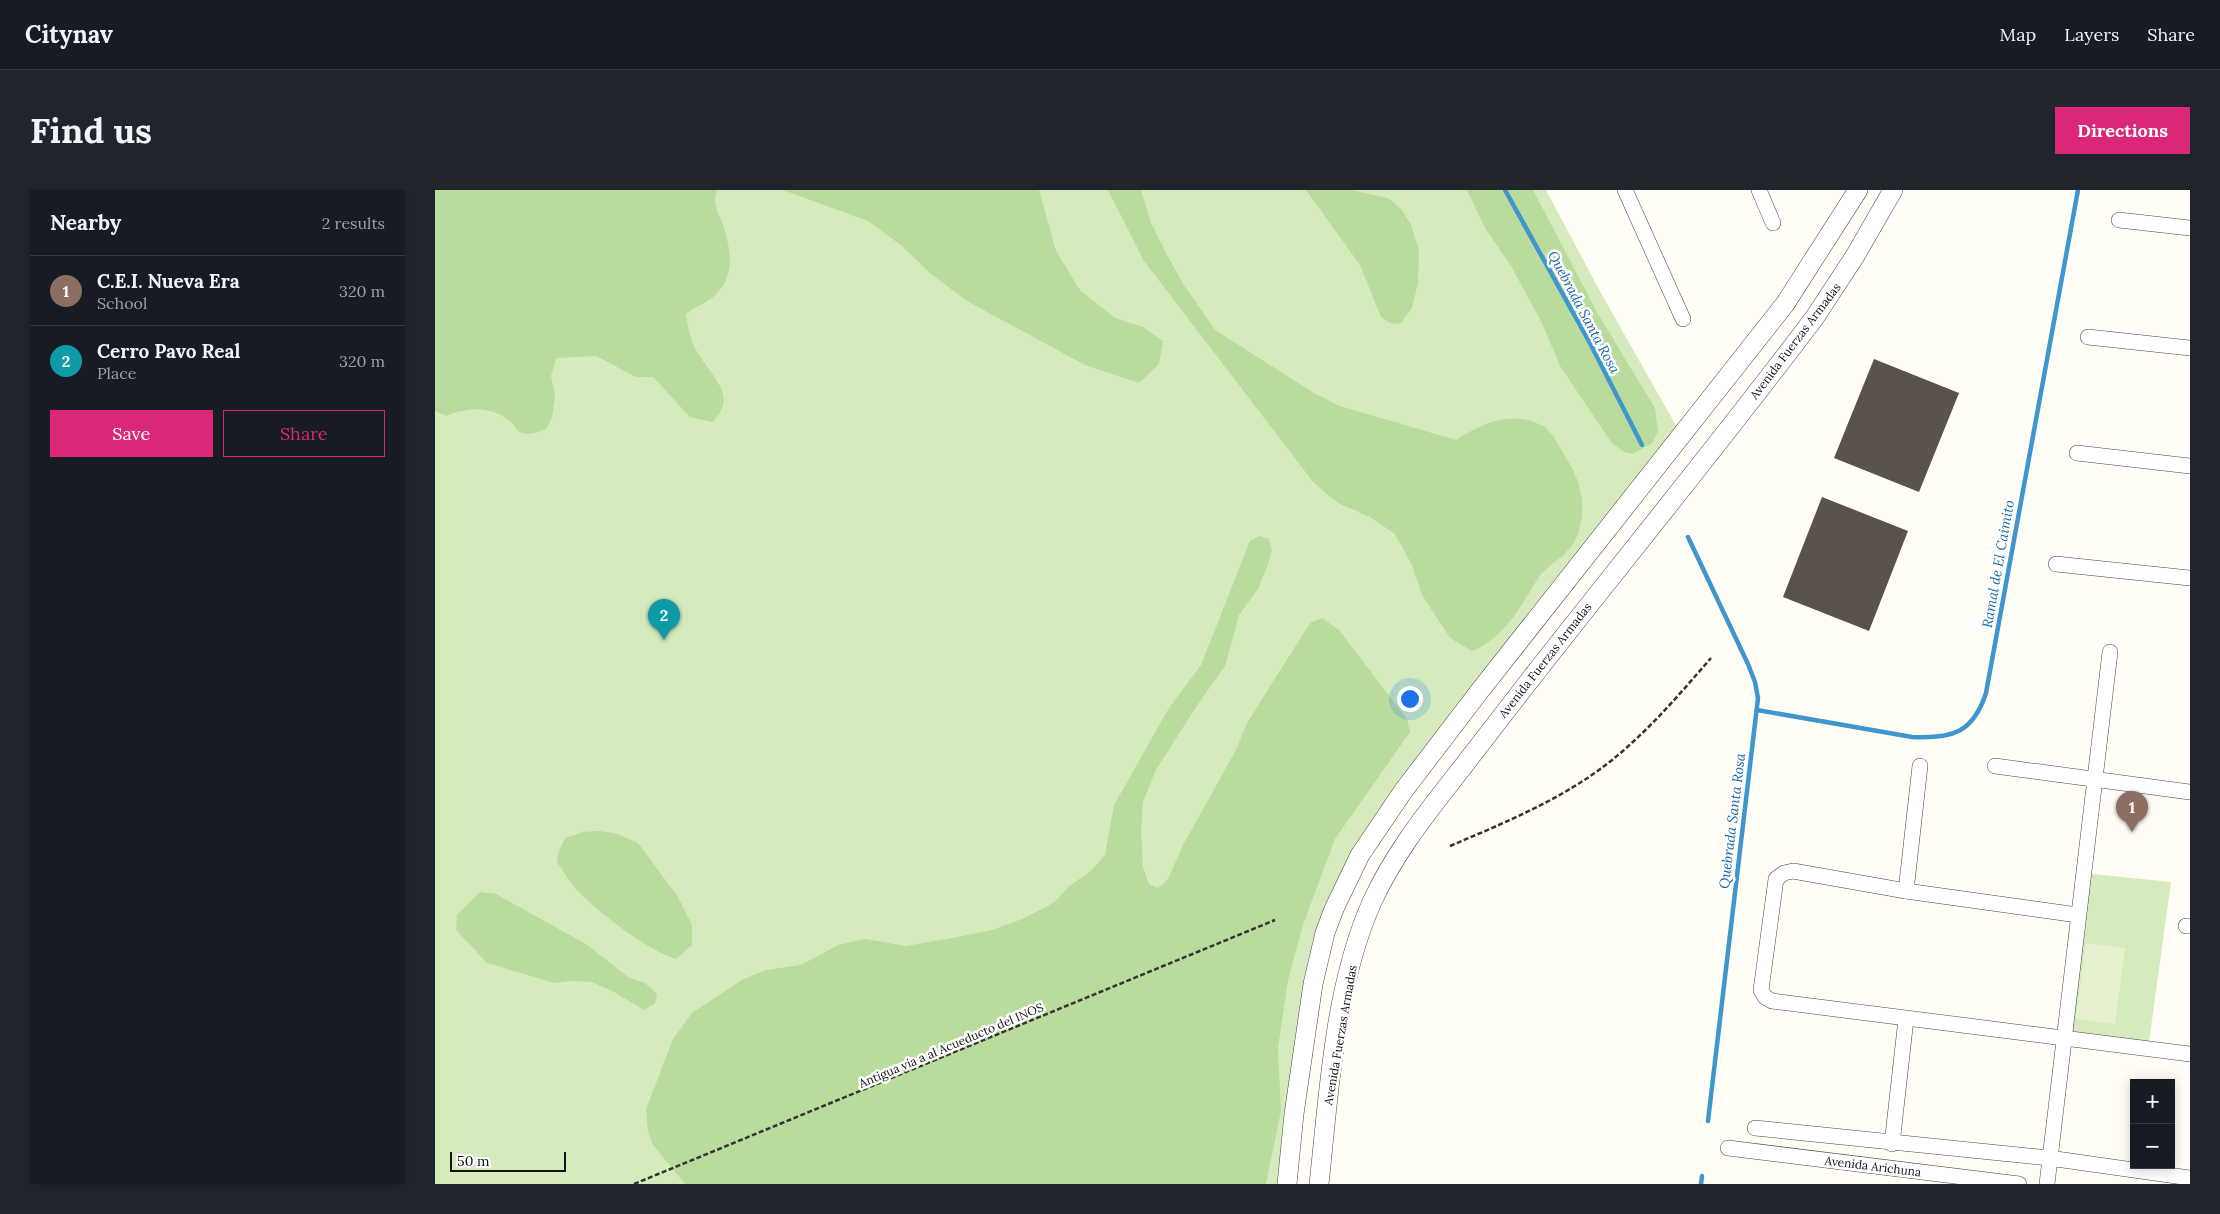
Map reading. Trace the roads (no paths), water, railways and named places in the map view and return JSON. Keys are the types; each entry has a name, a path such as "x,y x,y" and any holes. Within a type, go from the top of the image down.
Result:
{"street":[{"path":"1625,190 1683,319"},
{"path":"1759,190 1773,223"},
{"path":"1287,1184 1302,1051 1319,958 1335,909 1360,855 1392,806 1482,688 1785,304 1858,190"},
{"name":"Avenida Fuerzas Armadas","path":"1319,1184 1330,1086 1346,986 1372,903 1396,857 1478,746 1815,317 1855,256 1893,190"},
{"path":"2119,220 2190,228"},
{"path":"2088,336 2190,348"},
{"path":"2077,453 2190,466"},
{"path":"2056,564 2190,578"},
{"path":"2047,1184 2110,652"},
{"path":"1906,891 1920,766"},
{"path":"1995,766 2190,792"},
{"path":"2078,915 1906,891 1793,871 1784,873 1776,880 1761,990 1765,997 1772,1001 1906,1020 2190,1054"},
{"path":"1892,1144 1906,1020"},
{"path":"1755,1128 1892,1144 2049,1158 2190,1178"},
{"name":"Avenida Arichuna","path":"1728,1148 2019,1184"}],"waterway":[{"name":"Quebrada Santa Rosa","path":"1505,190 1591,345 1642,445"},
{"name":"Ramal de El Caimito","path":"1757,710 1912,737 1950,735 1959,731 1975,717 1986,693 2078,190"},
{"name":"Quebrada Santa Rosa","path":"1688,537 1748,664 1755,682 1758,698 1708,1121"},
{"name":"Quebrada Santa Rosa","path":"1701,1184 1702,1176"}],"place":[{"name":"Cerro Pavo Real","path":"664,640"},
{"name":"C.E.I. Nueva Era","path":"2132,832"}]}
